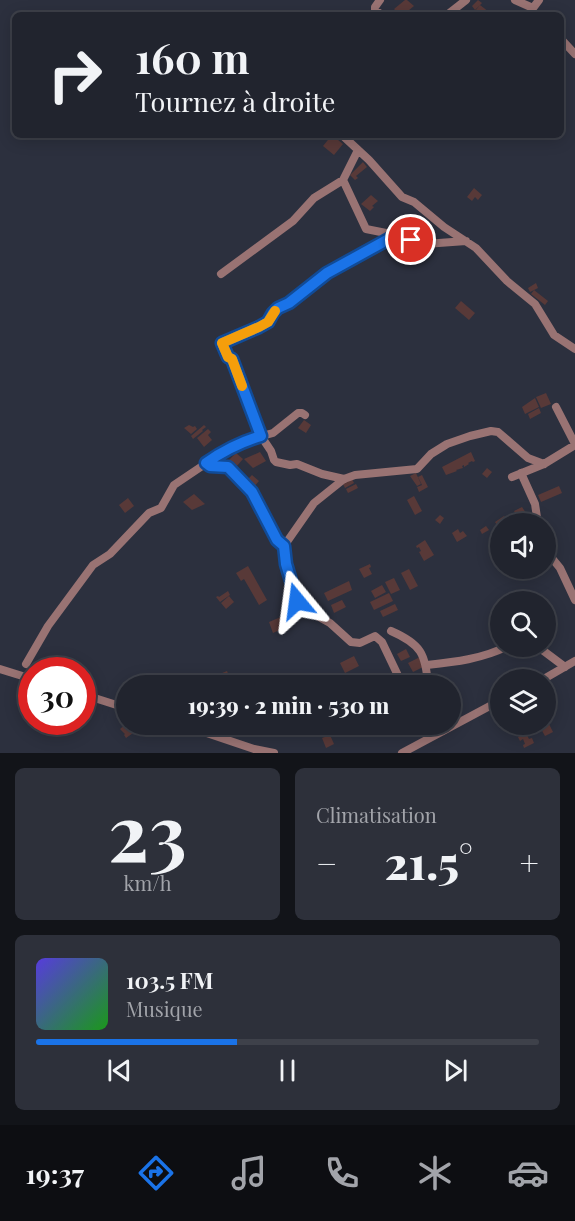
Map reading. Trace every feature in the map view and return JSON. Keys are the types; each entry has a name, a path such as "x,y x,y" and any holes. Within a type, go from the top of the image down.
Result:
{"street":[{"path":"378,12 375,7 380,0"},
{"path":"451,12 466,0"},
{"path":"515,0 533,8"},
{"path":"523,0 536,12"},
{"path":"533,8 539,0"},
{"path":"564,42 575,54"},
{"path":"345,138 402,196 414,202 444,227 476,248 507,281 535,304 554,335 575,349"},
{"path":"221,274 293,221 314,198 343,180 358,150"},
{"path":"343,180 366,229 425,244 466,242"},
{"path":"344,479 322,474 297,464 290,465 274,460 261,436 232,359 228,357 222,343 268,322 278,308 289,303 327,273 396,235"},
{"path":"512,477 544,465 575,444 556,407"},
{"path":"30,657 48,626 93,565 110,554 149,513 161,508 174,485 220,454 273,433 298,413 302,412 305,415"},
{"path":"398,675 382,642 375,636 360,643 351,642 330,623 310,612 297,601 286,564 284,546 314,503 344,479 355,475 417,469 431,454 447,444 470,436 491,431 498,432 528,458 544,465"},
{"path":"206,463 210,466 228,467 252,492 277,540 284,546"},
{"path":"521,473 535,504 536,513"},
{"path":"556,563 575,600"},
{"path":"391,631 407,638 422,653 427,665 427,675"},
{"path":"427,665 490,655"},
{"path":"552,657 565,667"},
{"path":"556,672 575,661"},
{"path":"0,669 18,675"},
{"path":"96,698 116,705"},
{"path":"461,720 490,705"},
{"path":"213,735 274,753"},
{"path":"402,753 433,735"}],"building":[{"path":"405,0 414,6 407,12 397,12 394,9"},
{"path":"478,0 482,3 475,10 472,6"},
{"path":"480,5 489,12 476,12"},
{"path":"330,138 336,138 343,144 334,155 323,146"},
{"path":"363,162 367,167 356,176 358,178 355,180 350,175"},
{"path":"474,188 482,195 478,200 475,197 472,201 467,197"},
{"path":"371,195 378,201 370,211 361,204"},
{"path":"536,283 538,288 530,292 528,288"},
{"path":"534,290 548,301 545,305 531,294"},
{"path":"461,301 475,313 469,320 455,308"},
{"path":"546,393 551,404 541,408 536,397"},
{"path":"535,398 539,407 525,414 522,407"},
{"path":"539,408 541,413 530,419 528,414"},
{"path":"304,420 311,425 306,433 298,428"},
{"path":"189,425 197,429 191,434 184,428"},
{"path":"204,425 206,427 203,431 193,439 191,436"},
{"path":"208,429 211,432 208,435 212,440 204,447 197,438"},
{"path":"260,452 266,461 253,468 244,459"},
{"path":"471,452 475,461 446,475 442,467"},
{"path":"236,453 243,459 236,467 228,461"},
{"path":"487,468 492,472 487,478 482,474"},
{"path":"416,473 421,484 417,486 410,476"},
{"path":"252,475 259,481 252,489 245,482"},
{"path":"422,475 428,487 419,492 417,487 422,485 418,477"},
{"path":"352,479 354,483 345,488 343,484"},
{"path":"356,484 358,488 348,493 346,489"},
{"path":"559,486 562,493 541,502 538,495"},
{"path":"194,494 205,504 192,510 183,502"},
{"path":"414,496 422,511 415,515 407,500"},
{"path":"128,498 134,506 125,513 119,505"},
{"path":"522,507 526,513 515,513 514,511"},
{"path":"440,515 444,518 440,524 435,520"},
{"path":"486,526 489,530 482,534 480,530"},
{"path":"458,529 460,533 463,531 467,536 457,542 452,533"},
{"path":"425,540 434,555 424,561 419,547 416,546"},
{"path":"370,564 372,574 364,578 359,569"},
{"path":"248,566 267,600 259,605 244,579 241,581 236,573"},
{"path":"409,569 418,586 410,590 401,573"},
{"path":"394,578 400,590 391,594 385,582"},
{"path":"349,581 352,590 328,601 324,593"},
{"path":"382,585 386,592 375,598 371,591"},
{"path":"228,591 230,595 220,602 216,597"},
{"path":"389,593 393,601 374,610 370,602"},
{"path":"229,596 234,602 226,609 221,603"},
{"path":"342,600 346,607 334,613 331,605"},
{"path":"395,604 398,610 383,617 380,611"},
{"path":"283,616 288,626 273,633 269,622"},
{"path":"406,649 410,657 401,661 397,654"},
{"path":"354,656 359,666 345,673 340,663"},
{"path":"422,656 427,665 413,672 408,663"},
{"path":"330,735 334,744 326,748 322,738"},
{"path":"527,735 534,743 524,748 523,739 520,741 518,737"}],"slow traffic":[{"path":"242,386 232,359 228,357 222,343 268,322 275,311"}],"route":[{"path":"297,601 286,564 284,546 277,540 252,492 228,467 210,466 206,463 220,454 261,436 232,359 228,357 222,343 268,322 278,308 289,303 327,273 396,235 411,240"}]}
